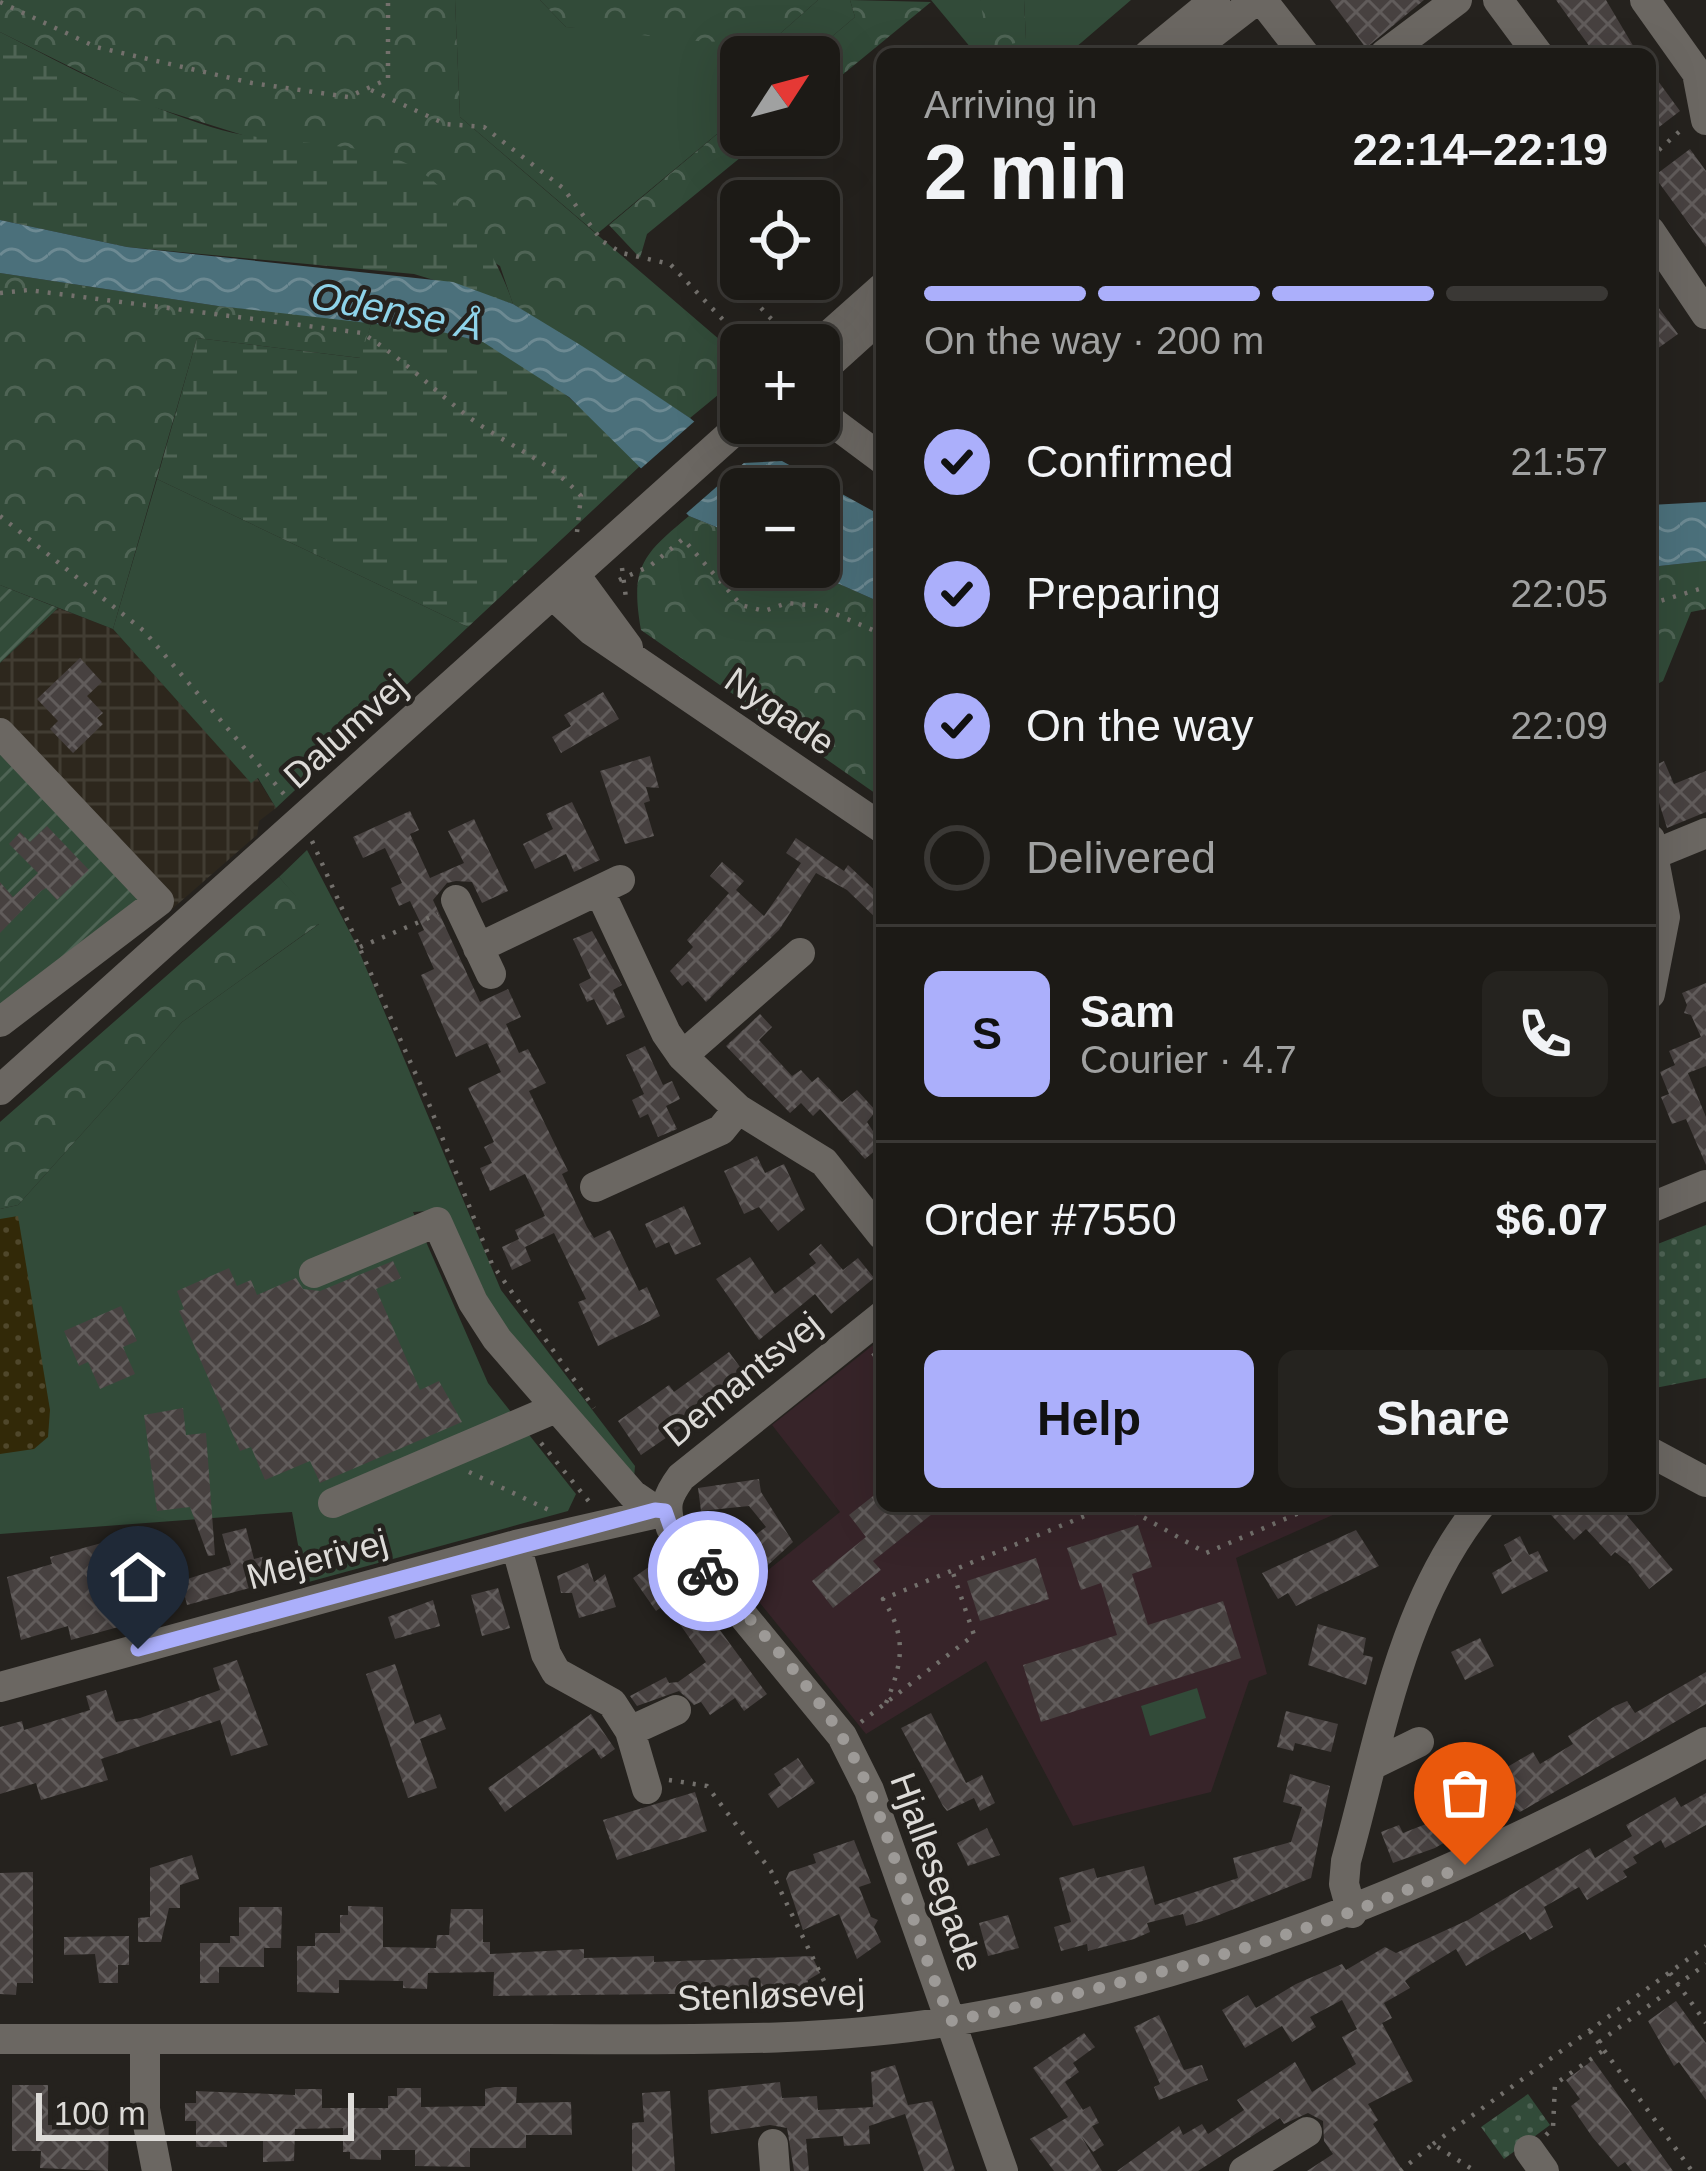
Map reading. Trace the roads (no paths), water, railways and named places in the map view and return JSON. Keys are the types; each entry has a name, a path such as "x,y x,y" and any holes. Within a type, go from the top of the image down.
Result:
{"street":[{"path":"1156,48 1215,0"},
{"path":"1194,48 1259,0 1299,48"},
{"path":"1393,48 1457,0"},
{"path":"1498,0 1534,48"},
{"path":"1645,0 1697,73 1706,118"},
{"path":"1656,240 1706,314"},
{"path":"840,325 876,293"},
{"path":"840,354 876,321"},
{"path":"840,428 876,455"},
{"name":"Dalumvej","path":"0,1090 724,444"},
{"name":"Nygade","path":"565,586 634,657 876,824"},
{"path":"0,1022 159,901 4,745"},
{"path":"1656,845 1706,833"},
{"path":"1656,868 1665,917 1656,963"},
{"path":"457,903 484,961 610,885 682,1056 738,1109 824,1162 876,1227"},
{"path":"682,1056 800,953"},
{"path":"596,1187 722,1130 738,1109"},
{"path":"1656,1206 1706,1185"},
{"name":"Hjallesegade","path":"314,1273 437,1222 473,1302 556,1408 633,1495 660,1510 842,1736 868,1790 929,1973 952,2021 1003,2171"},
{"name":"Demantsvej","path":"660,1510 681,1477 876,1326"},
{"path":"333,1503 526,1425 556,1408"},
{"path":"1656,1454 1706,1481"},
{"name":"Mejerivej","path":"0,1687 660,1510"},
{"path":"1352,1913 1344,1884 1346,1861 1405,1645 1440,1567 1476,1512"},
{"path":"516,1545 546,1654 556,1672 612,1703 630,1731 647,1789"},
{"path":"630,1731 676,1710"},
{"path":"1373,1764 1419,1742"},
{"name":"Stenløsevej","path":"0,2039 785,2038 952,2021 1231,1955 1352,1913 1540,1830 1706,1742"},
{"path":"145,2039 145,2109 157,2171"},
{"path":"1244,2171 1307,2132"}],"water":[{"name":"Odense Å","path":"0,220 127,247 453,282 513,304 582,346 690,418 743,463 782,461 795,468 720,468 720,529 689,516 569,397 483,342 438,331 218,306 0,273"},
{"path":"840,493 876,513 876,600 840,584"},
{"path":"1706,502 1706,561 1656,566 1656,505"}]}
